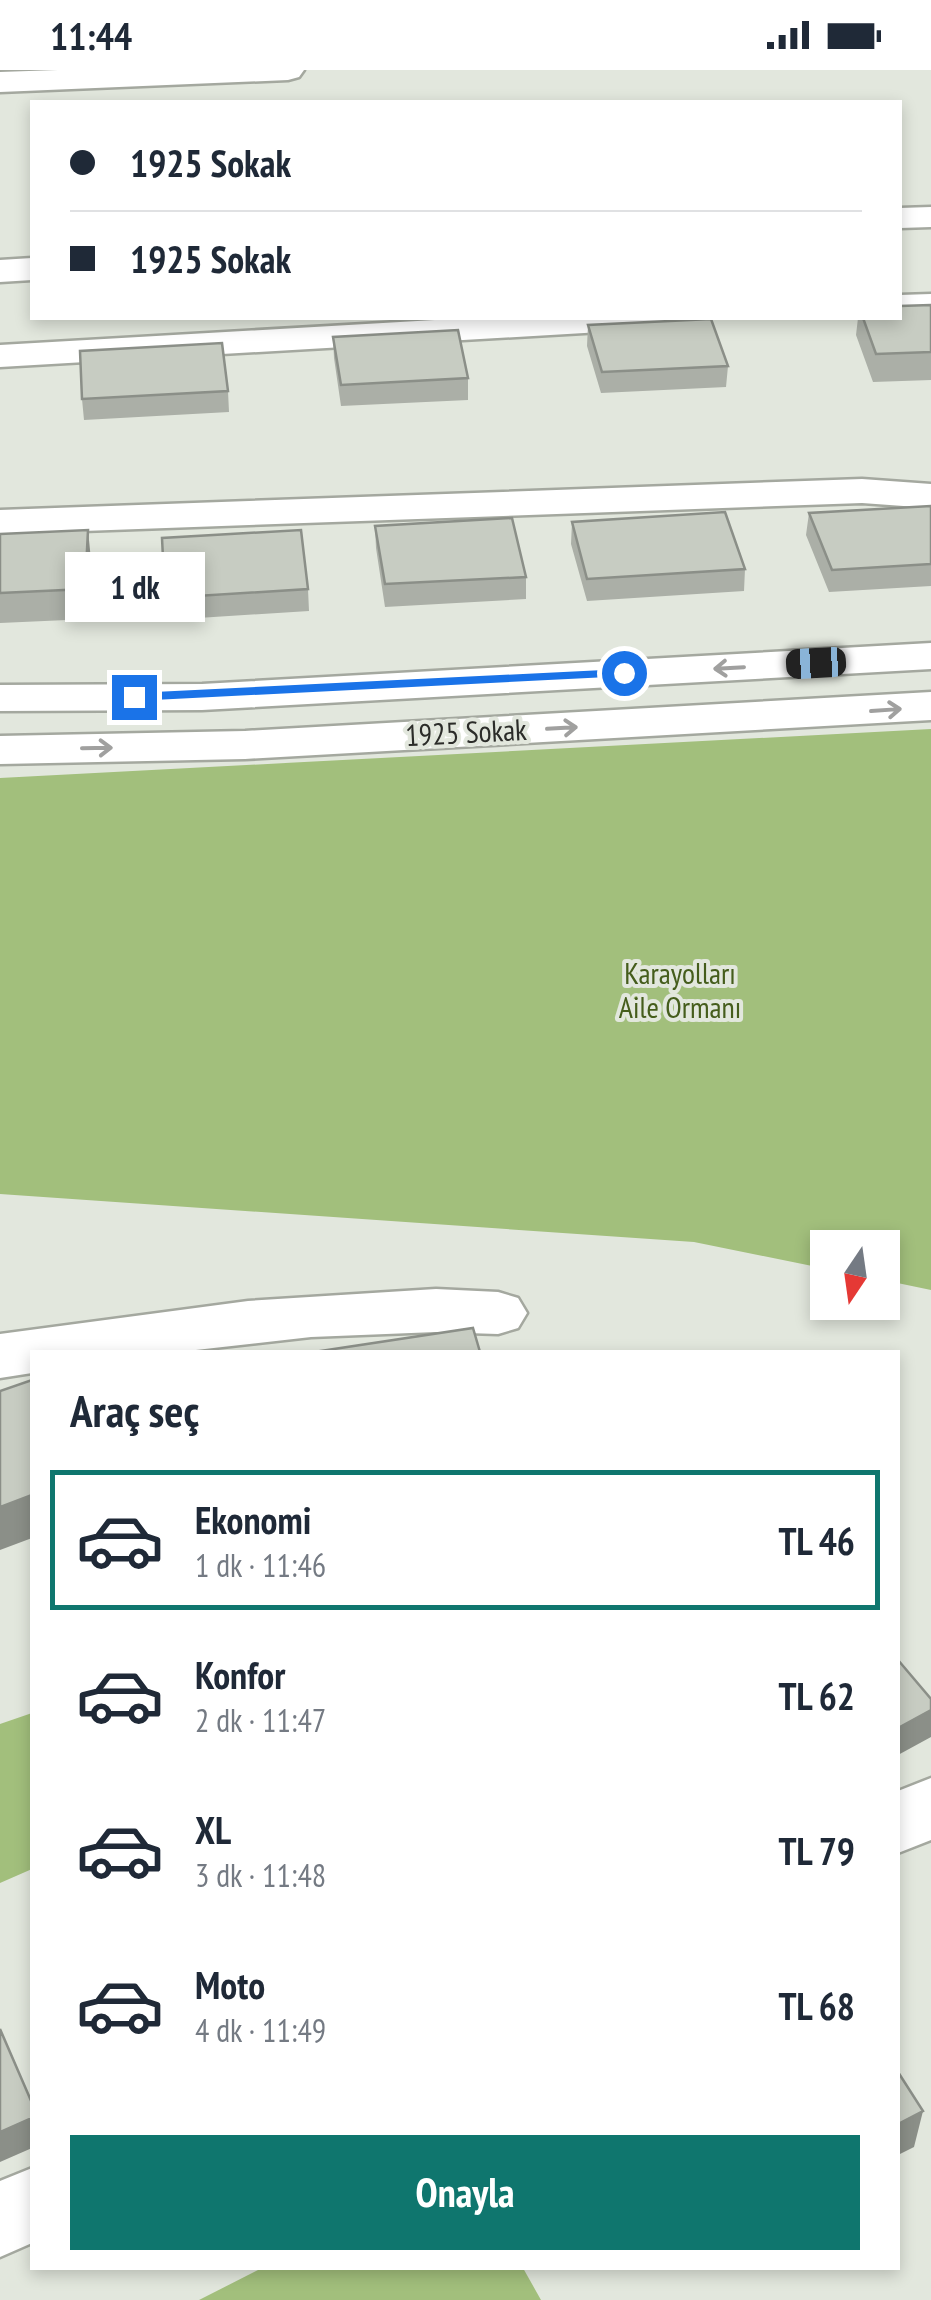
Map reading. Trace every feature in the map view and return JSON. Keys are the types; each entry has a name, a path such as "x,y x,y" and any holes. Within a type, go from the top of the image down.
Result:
{"street":[{"path":"0,82 288,70"},
{"path":"902,218 931,216"},
{"path":"0,270 30,269"},
{"path":"902,306 931,305"},
{"path":"0,356 619,320"},
{"path":"0,332 190,346"},
{"path":"0,522 862,491 931,496"},
{"name":"1925 Sokak","path":"0,698 202,696 931,656"},
{"name":"1925 Sokak","path":"0,750 245,745 931,706"},
{"path":"43,1350 157,1334 417,1308 498,1313"},
{"path":"0,1356 30,1352"},
{"path":"900,1822 931,1808"},
{"path":"0,2219 30,2206"}],"green space":[{"name":"Karayolları Aile Ormanı","path":"931,729 931,1290 900,1284 900,1230 810,1230 810,1266 694,1242 0,1194 0,778"},
{"path":"30,1714 30,1870 0,1883 0,1724"},
{"path":"258,2270 524,2270 541,2300 199,2300"}],"building":[{"path":"931,305 931,352 876,354 864,320 902,320 902,306"},
{"path":"711,320 728,366 602,372 588,325"},
{"path":"458,330 468,378 341,385 333,337"},
{"path":"222,343 228,391 82,399 80,351"},
{"path":"931,506 931,564 832,570 809,513"},
{"path":"725,512 745,569 587,579 572,522"},
{"path":"512,518 526,577 385,584 375,526"},
{"path":"88,530 85,589 0,593 0,534"},
{"path":"301,530 308,589 165,598 162,538"},
{"path":"473,1328 479,1350 327,1350"},
{"path":"30,1381 30,1496 0,1507 0,1391"},
{"path":"900,1662 931,1699 931,1710 900,1727"},
{"path":"0,2029 30,2098 30,2119 0,2132"},
{"path":"900,2075 923,2111 900,2123"}],"route":[{"path":"134,697 624,673"}]}
